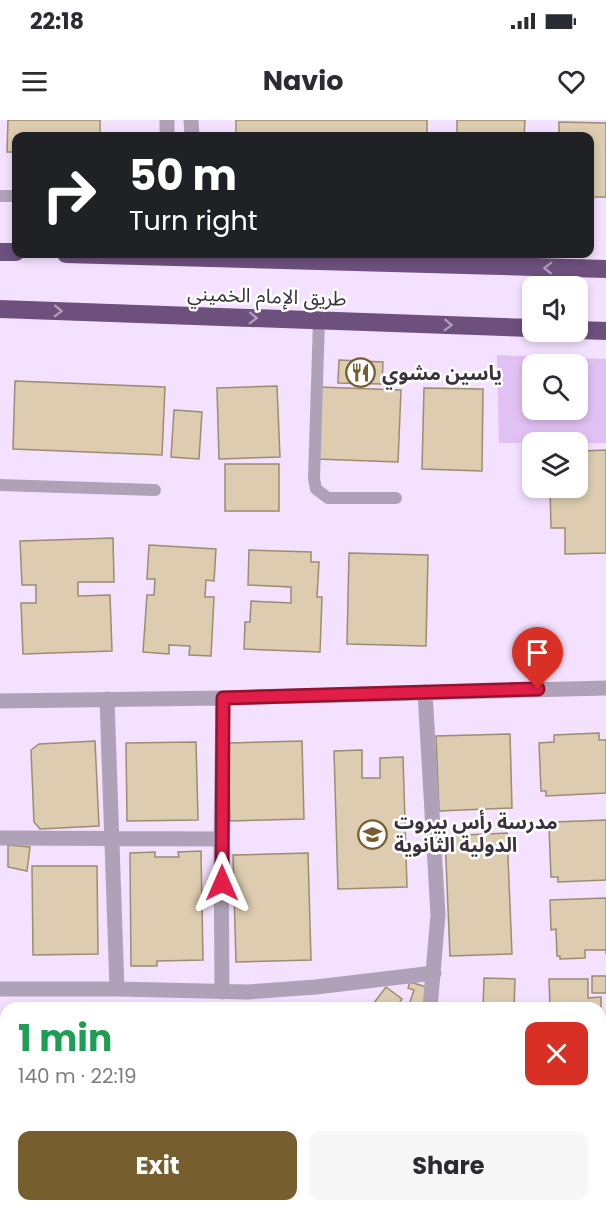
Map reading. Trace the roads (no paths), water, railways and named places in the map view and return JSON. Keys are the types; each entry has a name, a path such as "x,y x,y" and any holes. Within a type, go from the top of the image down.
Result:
{"highway":[{"name":"طريق الإمام الخميني","path":"282,258 606,269"},
{"name":"طريق الإمام الخميني","path":"0,309 522,328"},
{"path":"588,330 606,331"}],"street":[{"path":"0,701 606,688"},
{"path":"425,692 438,915 431,1002"},
{"path":"222,992 223,698"},
{"path":"107,699 117,989"},
{"path":"0,838 221,839"},
{"path":"0,989 222,992 316,987 434,972"}],"lane":[{"path":"319,320 314,479 316,489 328,498 396,498"},
{"path":"0,485 155,490"}],"place":[{"name":"ياسين مشوي","path":"361,373"},
{"name":"مدرسة رأس بيروت الدولية الثانوية","path":"373,834"}]}
